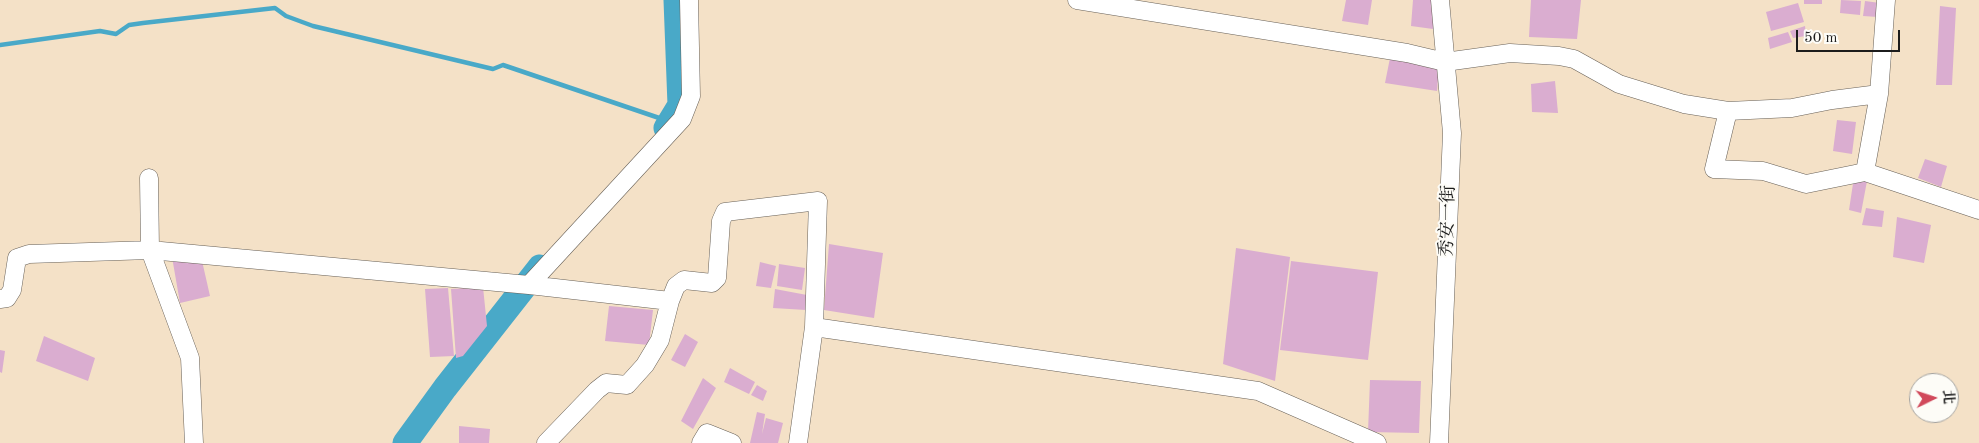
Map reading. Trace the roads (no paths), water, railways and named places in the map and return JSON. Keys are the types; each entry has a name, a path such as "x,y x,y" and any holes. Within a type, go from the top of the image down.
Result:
{"lane":[{"path":"529,286 682,119 691,96 689,0"},
{"path":"1077,0 1407,53 1445,62 1510,52 1559,56 1574,59 1620,84 1684,104 1728,111 1792,108 1832,100 1879,94"},
{"name":"秀安一街","path":"1439,443 1452,133 1440,0"},
{"path":"1866,172 1879,94 1886,0"},
{"path":"1728,111 1714,169 1763,171 1806,184 1866,172 1979,210"},
{"path":"149,178 150,250 190,358 194,443"},
{"path":"546,443 597,390 606,383 627,385 645,364 660,340 676,286 684,280 712,283 718,278 720,221 725,212 818,201 814,327 798,443"},
{"path":"0,299 7,298 12,290 17,258 29,254 150,250 670,301"},
{"path":"814,327 1258,391 1378,443"},
{"path":"701,443 707,433 732,443"}],"waterway":[{"path":"666,128 680,105 676,0"},
{"path":"0,45 100,31 116,34 129,25 275,8 286,16 313,26 493,69 503,65 671,122"},
{"path":"405,443 445,388 540,267"}]}
